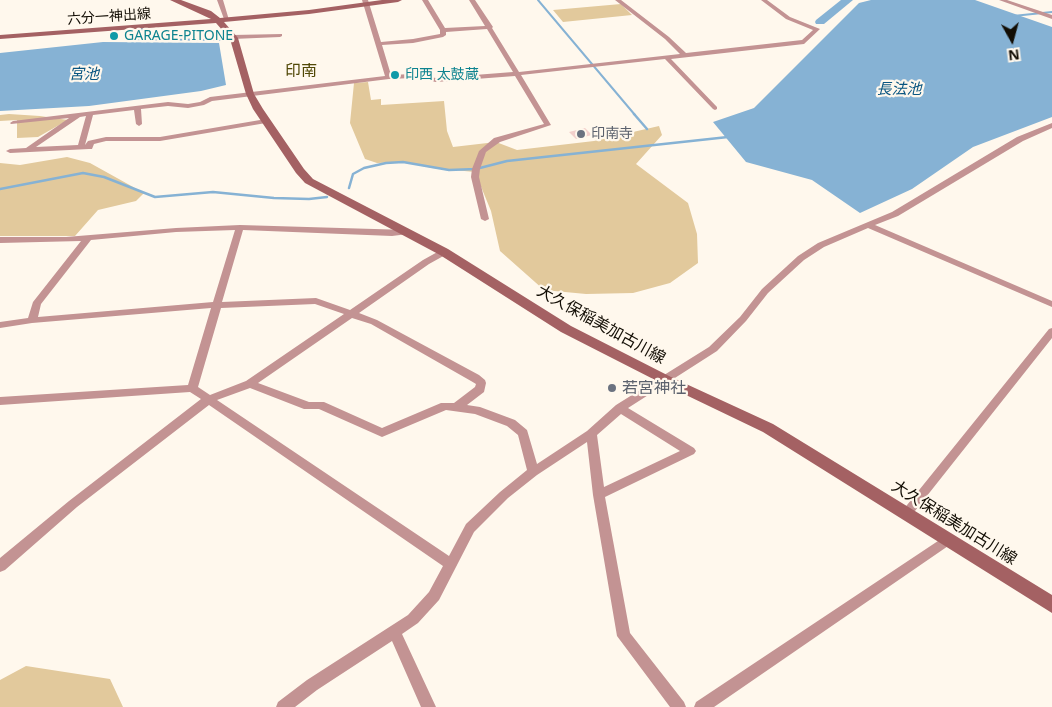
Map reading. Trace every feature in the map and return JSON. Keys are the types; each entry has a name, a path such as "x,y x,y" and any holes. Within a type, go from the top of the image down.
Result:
{"main road":[{"name":"大久保稲美加古川線","path":"174,0 223,20 233,37 250,94 266,121 309,181 444,252 566,329 666,380 768,428 1052,604"},
{"name":"六分一神出線","path":"0,38 309,12 367,2 398,0"}],"street":[{"path":"220,0 223,20"},
{"path":"379,44 443,35 443,30 425,0"},
{"path":"472,0 548,125 498,140 483,151 476,169 476,177 485,219"},
{"path":"618,0 667,38 684,56"},
{"path":"13,123 168,104 188,106 202,104 210,99 389,77 412,76 436,80 516,74 804,42 817,29 788,18 764,0"},
{"path":"1002,0 1052,17"},
{"path":"367,2 389,77"},
{"path":"432,11 439,10"},
{"path":"443,30 490,27"},
{"path":"233,37 280,35"},
{"path":"666,57 715,108"},
{"path":"137,108 139,124"},
{"path":"81,147 90,113"},
{"path":"28,150 79,115"},
{"path":"10,151 89,147 91,143 106,140 160,139 266,121"},
{"path":"283,707 312,685 413,619 434,596 470,528 504,495 533,472 591,434 620,408 713,349 743,319 765,291 801,258 821,245 895,214 1012,143 1052,125"},
{"path":"867,225 1052,304"},
{"path":"0,240 66,240 240,227 405,232"},
{"path":"192,388 240,227"},
{"path":"32,320 36,304 89,238"},
{"path":"0,566 152,440 209,399 250,384 426,262 444,252"},
{"path":"0,325 32,320 218,305 316,301 374,322 481,383 480,389 458,406"},
{"path":"907,513 1052,331"},
{"path":"250,384 308,406 320,405 382,433 445,406 458,406 476,410 511,423 523,433 533,472"},
{"path":"0,401 192,388 451,564"},
{"path":"599,496 690,451 620,408"},
{"path":"591,434 599,496 624,636 679,707"},
{"path":"701,707 947,540"},
{"path":"394,631 429,707"}],"shaded area":[{"path":"621,4 632,15 563,22 553,10"},
{"path":"368,82 371,100 381,99 381,105 444,101 447,131 453,147 496,142 517,150 594,141 659,126 662,135 636,164 688,203 697,234 698,263 670,283 633,293 586,294 544,290 500,251 491,211 475,172 432,168 405,162 377,163 365,159 350,123 354,83"},
{"path":"9,114 68,120 38,137 17,138 17,120 0,121 0,115"},
{"path":"67,157 90,163 144,193 136,201 98,210 75,236 0,236 0,163 20,165"},
{"path":"26,666 110,679 123,707 0,707 0,680"}],"water":[{"name":"長法池","path":"871,0 975,0 1052,27 1052,117 973,147 912,189 860,213 812,180 746,162 713,122 754,108 859,3"},
{"name":"宮池","path":"103,42 219,43 226,85 201,91 89,106 0,111 0,53"}],"building":[{"name":"印南寺","path":"585,128 592,135 576,139 569,132"}],"waterway":[{"path":"538,0 635,115"},
{"path":"820,22 835,8 848,0"},
{"path":"1013,16 1052,12"},
{"path":"139,39 142,28"},
{"path":"127,39 229,40"},
{"path":"634,114 647,129"},
{"path":"349,188 353,174 364,168 386,163 403,162 449,170 476,169 507,161 728,137"},
{"path":"0,189 83,173 104,177 155,197 213,192 274,198 309,199 327,197"}],"place":[{"name":"GARAGE-PITONE","path":"114,36"},
{"name":"印西 太鼓蔵","path":"395,75"},
{"name":"印南寺","path":"581,134"},
{"name":"若宮神社","path":"612,388"}],"district":[{"name":"印南","path":"301,71"}]}
